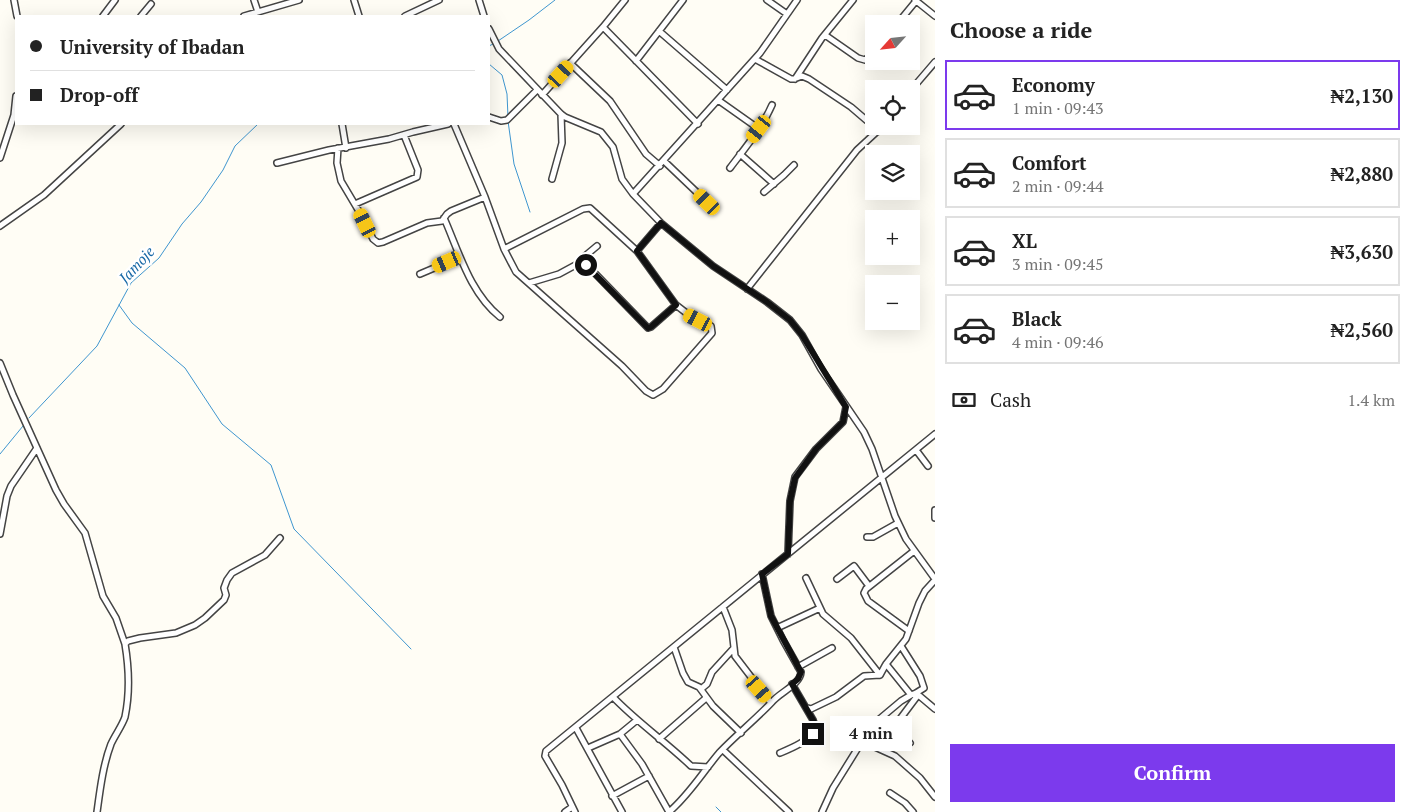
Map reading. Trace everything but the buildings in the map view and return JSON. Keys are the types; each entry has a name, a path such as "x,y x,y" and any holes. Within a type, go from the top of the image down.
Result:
{"street":[{"path":"14,0 17,15"},
{"path":"104,15 115,0"},
{"path":"254,0 258,12"},
{"path":"248,15 298,0"},
{"path":"354,0 359,15"},
{"path":"407,15 439,0"},
{"path":"479,0 484,15"},
{"path":"542,95 625,0"},
{"path":"636,61 683,0"},
{"path":"767,0 787,14"},
{"path":"633,194 755,59 773,37 797,0"},
{"path":"794,79 853,0"},
{"path":"904,15 915,0 935,16"},
{"path":"142,15 152,4"},
{"path":"603,27 698,124"},
{"path":"659,31 727,90"},
{"path":"490,32 498,47 561,114 601,132 613,147 622,179 633,194 661,223 713,266 767,302 790,320 802,335 846,407 864,432 872,449 898,523 914,551 935,580 922,597 909,631 880,674"},
{"path":"825,35 858,58 865,60"},
{"path":"755,59 774,71 794,79 802,76 808,78 851,107 865,119"},
{"path":"920,80 935,62"},
{"path":"570,64 610,101 637,142 651,159 660,166"},
{"path":"490,116 501,121 507,120 537,90"},
{"path":"718,100 759,129"},
{"path":"730,168 759,129 772,105"},
{"path":"0,158 14,115 15,106"},
{"path":"552,180 562,142 561,114"},
{"path":"0,226 44,195 120,125"},
{"path":"342,125 346,148"},
{"path":"277,163 444,125"},
{"path":"454,125 485,197 504,249 516,272 622,366 646,391 653,395 664,388 712,333 711,326 689,315 676,305 637,251 590,208 583,209 504,249"},
{"path":"355,204 417,177 418,170 404,135"},
{"path":"747,289 857,150 874,135"},
{"path":"338,148 336,163 344,188 355,204 373,239 378,243 427,224 442,221 451,211 485,197"},
{"path":"740,154 774,184"},
{"path":"664,161 707,202"},
{"path":"764,192 794,165"},
{"path":"444,218 475,287 491,309 500,317"},
{"path":"637,251 661,223"},
{"path":"529,283 559,274 583,261 585,256 597,246"},
{"path":"420,274 460,257"},
{"path":"583,261 648,328 676,305"},
{"path":"0,363 64,504 85,533 103,596 116,618 125,644 128,662 128,692 124,719 111,746 101,783 97,812"},
{"path":"788,554 790,501 795,478 816,449 843,422 846,407"},
{"path":"565,812 574,809 544,755 549,748 576,728 935,434"},
{"path":"0,534 7,496 11,486 37,448"},
{"path":"916,450 928,466"},
{"path":"935,510 935,518"},
{"path":"868,537 873,537 898,523"},
{"path":"125,644 128,641 140,638 176,633 200,621 224,600 226,595 224,588 232,573 265,555 280,538"},
{"path":"909,631 868,601 864,593 869,586 914,551"},
{"path":"837,579 854,566 869,586"},
{"path":"620,734 649,776 670,812 686,796 723,750 800,676 798,667 771,616 762,574"},
{"path":"806,578 820,608 828,620 851,638 880,674"},
{"path":"701,689 707,684 712,672 731,654 734,648 732,630 723,607"},
{"path":"777,628 820,608"},
{"path":"870,727 901,701 924,688 920,676 900,646"},
{"path":"674,647 688,682 701,689 706,698 741,733"},
{"path":"798,667 832,648"},
{"path":"731,654 771,702"},
{"path":"886,664 915,694 935,709"},
{"path":"807,708 811,709 828,702 864,676 880,674"},
{"path":"780,753 802,742 815,731 815,725 807,708 792,684"},
{"path":"910,743 894,727 915,694"},
{"path":"613,697 691,766 708,767"},
{"path":"659,739 706,698"},
{"path":"588,748 620,734 637,720"},
{"path":"576,728 622,812"},
{"path":"822,812 833,788 861,743 864,742 895,756 920,778 935,797"},
{"path":"723,750 789,812"},
{"path":"612,796 649,776"},
{"path":"890,793 905,803 913,812"}],"waterway":[{"name":"Jamoje","path":"498,41 555,0"},
{"name":"Jamoje","path":"490,46 495,43"},
{"path":"490,65 502,75 507,94 508,117"},
{"path":"508,121 514,164 530,212"},
{"name":"Jamoje","path":"29,418 97,346 131,283 159,258 223,170 235,146 257,125"},
{"path":"119,305 132,323 185,368 222,424 271,465 294,529 411,649"},
{"name":"Jamoje","path":"0,454 23,426"},
{"path":"716,807 721,812"}],"route":[{"path":"586,265 648,328 651,327 676,305 637,251 661,223 713,266 767,302 790,320 802,335 821,369 846,407 843,422 816,449 795,478 790,501 788,554 762,574 771,616 801,672 796,682 792,684 813,720 816,729 813,734"}]}
